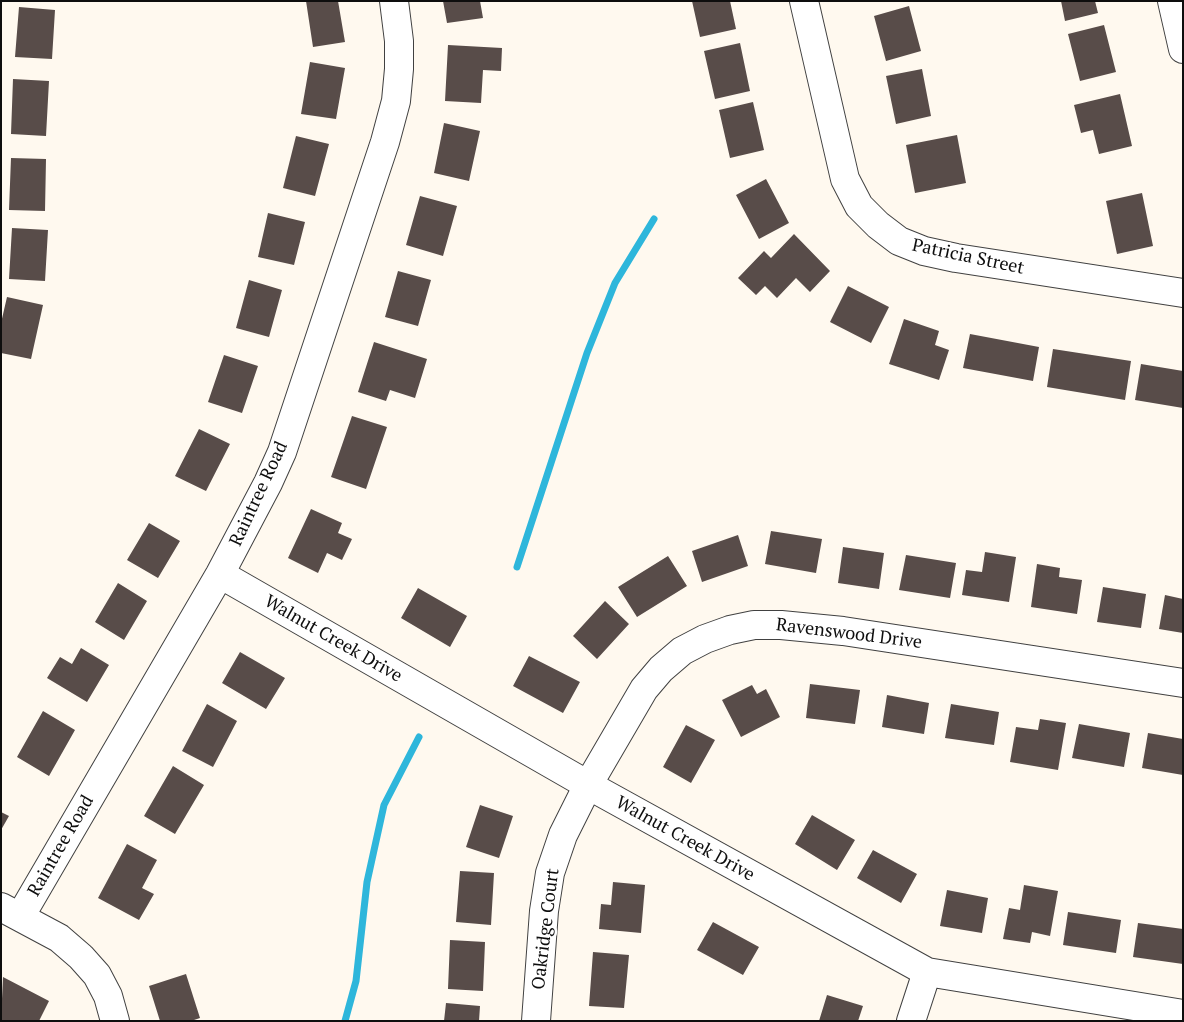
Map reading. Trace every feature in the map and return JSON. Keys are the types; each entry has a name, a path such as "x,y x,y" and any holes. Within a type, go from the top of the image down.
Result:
{"street":[{"name":"Raintree Road","path":"10,912 220,574 268,483 282,452 385,142 396,101 399,41 394,1"},
{"name":"Patricia Street","path":"804,1 845,179 859,206 899,242 924,251 956,258 1183,293"},
{"path":"1172,1 1183,49"},
{"name":"Walnut Creek Drive","path":"220,574 588,785 927,972 1183,1014"},
{"name":"Ravenswood Drive","path":"588,785 644,689 661,669 682,651 705,639 730,630 754,625 781,624 843,631 1183,683"},
{"name":"Oakridge Court","path":"536,1021 544,911 550,873 563,835 588,785"},
{"path":"10,912 58,938 81,957 97,975 108,996 115,1021"},
{"path":"910,1021 927,972"}],"building":[{"path":"306,1 338,1 345,42 313,47"},
{"path":"443,1 480,1 483,18 447,23"},
{"path":"692,1 730,1 736,29 700,37"},
{"path":"1061,1 1095,1 1098,13 1065,21"},
{"path":"909,6 921,51 886,61 874,16"},
{"path":"19,7 55,10 52,59 15,57"},
{"path":"1104,25 1116,72 1080,81 1068,34"},
{"path":"740,43 750,91 715,99 704,51"},
{"path":"448,45 502,48 501,71 483,70 481,103 445,101"},
{"path":"310,62 345,68 336,119 301,114"},
{"path":"922,69 931,116 896,124 886,76"},
{"path":"13,79 49,81 46,136 11,134"},
{"path":"1120,94 1132,146 1099,154 1093,130 1081,133 1074,105"},
{"path":"753,102 764,150 730,158 719,110"},
{"path":"444,123 480,131 469,181 434,173"},
{"path":"957,135 966,183 915,193 906,145"},
{"path":"296,136 329,144 315,196 283,188"},
{"path":"11,158 46,159 45,211 9,210"},
{"path":"766,179 789,223 759,239 736,195"},
{"path":"1142,193 1153,246 1117,254 1106,201"},
{"path":"420,196 457,206 443,256 406,245"},
{"path":"268,213 305,222 294,265 258,257"},
{"path":"12,228 48,230 45,281 9,279"},
{"path":"794,234 830,271 810,292 796,278 777,298 765,286 756,295 738,278 764,251 771,258"},
{"path":"398,271 431,280 418,326 385,317"},
{"path":"249,280 282,290 269,337 236,328"},
{"path":"848,286 889,307 871,343 830,322"},
{"path":"7,297 43,305 31,359 1,353 1,323"},
{"path":"904,319 939,331 935,345 949,350 939,380 889,364"},
{"path":"970,334 1039,347 1033,381 963,368"},
{"path":"374,342 427,359 415,398 390,390 386,401 358,392"},
{"path":"1053,349 1131,361 1125,400 1047,387"},
{"path":"224,355 258,366 242,413 208,402"},
{"path":"1141,364 1183,371 1183,408 1135,400"},
{"path":"352,416 387,427 366,489 331,477"},
{"path":"199,429 230,444 206,491 175,476"},
{"path":"311,509 342,523 338,533 352,539 342,560 327,553 318,573 288,558"},
{"path":"149,523 180,541 158,578 127,560"},
{"path":"771,531 822,539 816,573 765,564"},
{"path":"738,535 748,566 702,582 692,551"},
{"path":"843,547 884,553 879,589 838,583"},
{"path":"985,552 1016,557 1009,602 962,595 966,570 982,572"},
{"path":"906,555 956,563 950,598 899,590"},
{"path":"668,556 687,586 637,617 618,587"},
{"path":"1037,564 1060,568 1059,577 1082,580 1077,614 1031,607"},
{"path":"118,583 147,601 124,640 95,622"},
{"path":"1103,587 1146,594 1141,628 1097,622"},
{"path":"418,588 467,616 450,647 401,618"},
{"path":"1165,595 1183,599 1183,633 1159,629"},
{"path":"605,601 629,624 597,659 573,636"},
{"path":"81,648 109,665 87,702 47,678 60,657 72,664"},
{"path":"240,652 285,678 266,709 222,683"},
{"path":"529,656 580,682 563,713 513,686"},
{"path":"810,684 860,690 855,724 806,718"},
{"path":"752,685 757,694 766,689 780,717 741,737 722,700"},
{"path":"887,695 929,703 924,734 882,727"},
{"path":"207,704 237,721 213,767 182,751"},
{"path":"951,704 999,712 994,745 945,738"},
{"path":"43,711 75,730 49,776 17,757"},
{"path":"1040,719 1066,723 1058,770 1010,762 1016,727 1038,730"},
{"path":"1079,724 1130,733 1124,767 1072,758"},
{"path":"686,725 715,740 691,783 663,767"},
{"path":"1148,733 1183,739 1183,775 1142,768"},
{"path":"173,766 204,785 175,834 144,816"},
{"path":"480,805 513,816 499,858 466,847"},
{"path":"1,812 9,816 1,830"},
{"path":"812,815 855,840 837,870 795,844"},
{"path":"127,844 157,860 142,888 154,894 139,920 98,898"},
{"path":"873,850 917,874 901,903 857,878"},
{"path":"460,871 494,873 491,925 456,922"},
{"path":"613,882 645,885 641,933 599,929 601,904 611,905"},
{"path":"1024,885 1058,891 1050,936 1032,932 1030,943 1003,939 1009,908 1020,910"},
{"path":"947,890 988,898 982,933 940,926"},
{"path":"1068,912 1121,920 1116,953 1063,945"},
{"path":"713,922 759,947 743,975 697,950"},
{"path":"1138,923 1183,929 1183,964 1133,957"},
{"path":"450,940 485,942 483,991 448,989"},
{"path":"593,952 629,955 624,1008 589,1006"},
{"path":"186,974 200,1018 191,1021 160,1021 149,986"},
{"path":"3,977 49,1001 39,1021 1,1020"},
{"path":"827,995 863,1006 858,1021 819,1021"},
{"path":"446,1003 480,1006 479,1021 444,1021"}],"waterway":[{"path":"517,567 587,353 615,283 654,219"},
{"path":"345,1021 356,981 367,882 384,805 419,737"}]}
